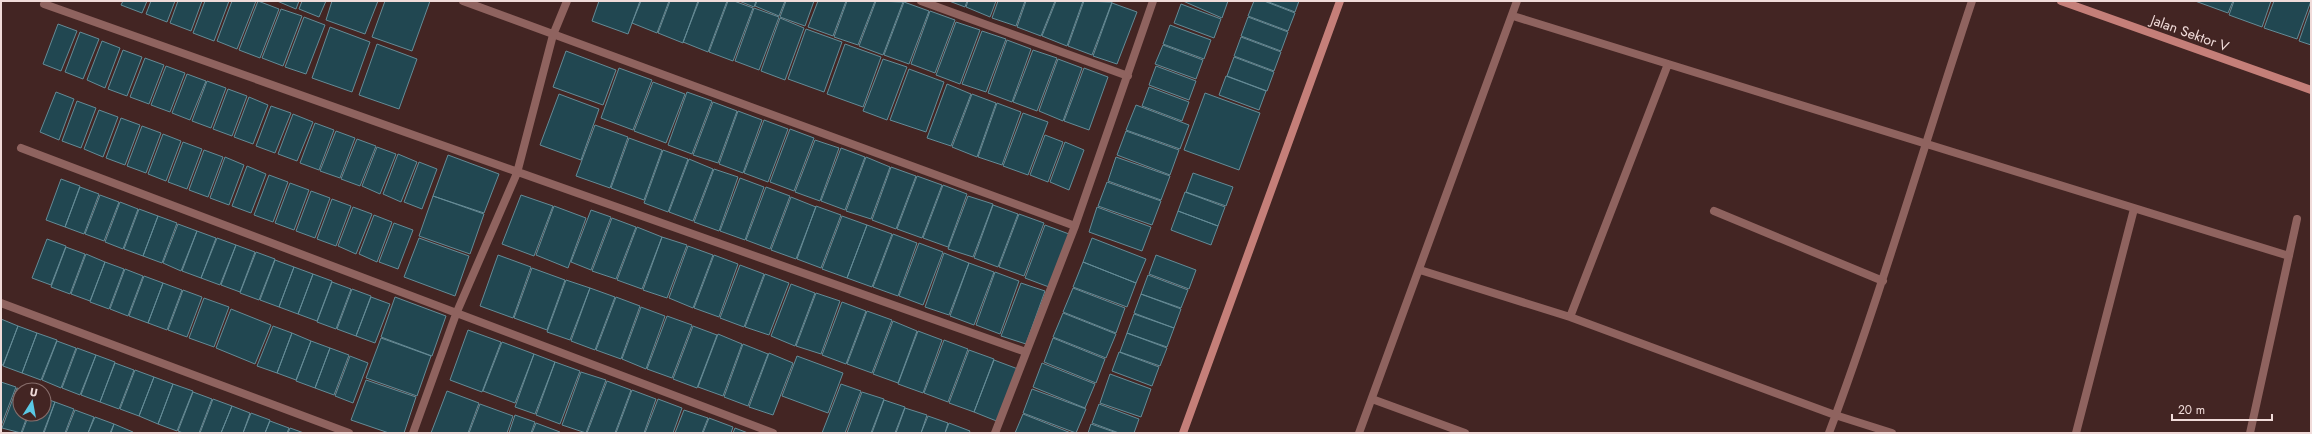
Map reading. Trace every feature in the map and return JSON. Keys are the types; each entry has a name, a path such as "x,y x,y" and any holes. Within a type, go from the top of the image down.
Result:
{"street":[{"path":"463,1 1075,226"},
{"path":"413,433 456,314 518,173 553,35 567,1"},
{"path":"921,1 1128,76"},
{"path":"996,433 1075,226 1153,1"},
{"path":"1183,433 1340,1"},
{"path":"1359,433 1513,16 1517,1"},
{"path":"1828,433 1883,281 1925,144 1972,1"},
{"name":"Jalan Sektor V","path":"2060,1 2311,90"},
{"path":"44,4 1026,352"},
{"path":"1513,16 2289,256"},
{"path":"1570,317 1668,64"},
{"path":"21,148 773,433"},
{"path":"2076,433 2134,209"},
{"path":"1714,211 1883,281"},
{"path":"2250,433 2297,219"},
{"path":"1420,270 1570,317 1835,415 1892,433"},
{"path":"1,303 349,433"},
{"path":"1372,399 1465,433"}],"building":[{"path":"123,1 147,1 142,13 121,5"},
{"path":"151,1 175,1 167,22 146,14"},
{"path":"178,1 202,1 191,31 170,23"},
{"path":"205,1 229,1 214,41 193,33"},
{"path":"232,1 256,1 237,49 217,41"},
{"path":"258,1 279,9 260,58 239,50"},
{"path":"277,1 299,1 296,9"},
{"path":"302,1 326,1 319,17 299,9"},
{"path":"332,1 378,1 365,34 326,20"},
{"path":"385,1 430,1 412,51 372,37"},
{"path":"599,1 640,1 628,34 592,21"},
{"path":"641,1 669,1 657,33 632,23"},
{"path":"670,1 698,1 683,43 658,33"},
{"path":"699,1 727,1 708,52 683,42"},
{"path":"728,1 734,1 753,8 733,61 709,52"},
{"path":"739,1 756,1 754,7"},
{"path":"757,1 785,1 779,16 755,6"},
{"path":"786,1 814,1 805,26 780,17"},
{"path":"818,1 846,1 833,36 808,27"},
{"path":"847,1 875,1 858,45 834,37"},
{"path":"876,1 903,2 883,55 859,46"},
{"path":"949,1 967,1 965,7"},
{"path":"968,1 996,1 990,17 966,7"},
{"path":"998,1 1025,1 1016,26 992,18"},
{"path":"1026,1 1055,1 1041,36 1017,27"},
{"path":"1056,1 1083,1 1067,46 1042,36"},
{"path":"1084,1 1112,2 1092,55 1068,46"},
{"path":"1183,1 1228,1 1222,18"},
{"path":"1254,1 1264,1 1295,13 1288,31 1248,16"},
{"path":"1266,1 1299,1 1295,12"},
{"path":"2195,1 2233,1 2228,13"},
{"path":"2234,1 2271,1 2262,27 2229,15"},
{"path":"2274,1 2311,1 2297,39 2264,28"},
{"path":"904,2 929,11 909,64 884,55"},
{"path":"1112,3 1137,12 1117,64 1093,56"},
{"path":"1181,4 1221,19 1214,38 1174,23"},
{"path":"2311,7 2311,45 2299,41"},
{"path":"754,8 779,17 759,70 735,61"},
{"path":"281,9 302,16 283,66 262,58"},
{"path":"930,11 955,20 935,73 911,64"},
{"path":"304,17 325,25 306,74 285,67"},
{"path":"1248,17 1288,32 1281,51 1241,36"},
{"path":"780,18 804,28 785,80 761,71"},
{"path":"956,22 980,30 960,84 936,75"},
{"path":"58,24 77,31 61,71 43,64"},
{"path":"1170,25 1211,40 1204,59 1163,44"},
{"path":"330,27 370,42 352,92 312,78"},
{"path":"806,29 842,42 824,92 788,79"},
{"path":"982,31 1006,39 986,92 962,84"},
{"path":"80,32 99,39 83,79 65,72"},
{"path":"1241,37 1281,52 1274,71 1234,56"},
{"path":"1007,40 1031,49 1012,102 988,93"},
{"path":"102,41 120,48 105,88 87,80"},
{"path":"377,44 417,59 399,109 359,95"},
{"path":"845,44 881,57 863,107 827,94"},
{"path":"1163,45 1203,60 1196,79 1155,64"},
{"path":"123,50 142,57 127,96 108,89"},
{"path":"1033,50 1057,58 1037,111 1013,102"},
{"path":"566,51 616,70 603,105 553,87"},
{"path":"1234,57 1274,72 1267,91 1227,76"},
{"path":"145,58 164,65 149,104 130,97"},
{"path":"883,59 907,67 887,120 863,111"},
{"path":"1058,59 1082,68 1063,121 1039,111"},
{"path":"166,66 185,73 170,112 151,105"},
{"path":"1156,66 1196,81 1189,100 1149,85"},
{"path":"619,68 652,80 633,130 601,118"},
{"path":"1084,68 1108,77 1089,130 1064,121"},
{"path":"909,69 944,82 926,132 890,120"},
{"path":"187,74 206,81 190,120 172,113"},
{"path":"1226,76 1266,91 1259,110 1219,95"},
{"path":"207,81 226,88 211,128 192,121"},
{"path":"653,82 685,94 666,143 634,131"},
{"path":"947,84 971,94 951,146 927,138"},
{"path":"1149,87 1189,102 1182,121 1142,106"},
{"path":"228,89 247,96 232,136 213,129"},
{"path":"56,92 74,99 59,140 40,132"},
{"path":"687,92 712,101 692,154 668,145"},
{"path":"1205,93 1260,113 1239,170 1184,150"},
{"path":"559,94 599,109 581,160 540,145"},
{"path":"972,94 996,103 977,157 952,147"},
{"path":"249,97 268,105 253,144 234,137"},
{"path":"77,101 96,108 81,148 62,141"},
{"path":"713,102 737,111 718,163 693,155"},
{"path":"997,103 1021,112 1002,165 978,157"},
{"path":"1136,105 1189,125 1180,149 1126,130"},
{"path":"271,106 291,113 275,153 256,146"},
{"path":"99,110 118,117 103,157 84,149"},
{"path":"738,111 762,120 743,173 719,164"},
{"path":"1023,113 1048,122 1028,175 1003,166"},
{"path":"293,114 313,122 297,161 278,154"},
{"path":"121,118 140,125 125,165 106,158"},
{"path":"764,120 788,129 768,182 744,173"},
{"path":"315,123 334,130 319,170 300,163"},
{"path":"595,125 628,137 610,188 576,176"},
{"path":"142,126 161,133 146,173 127,166"},
{"path":"790,129 814,138 794,191 770,182"},
{"path":"336,131 355,138 340,178 320,171"},
{"path":"1126,131 1179,150 1170,175 1117,155"},
{"path":"163,134 181,141 166,181 148,174"},
{"path":"1045,135 1063,142 1048,182 1030,175"},
{"path":"629,138 662,150 644,200 611,188"},
{"path":"357,139 376,146 360,186 341,179"},
{"path":"815,140 839,148 820,201 795,192"},
{"path":"183,142 202,149 187,189 168,182"},
{"path":"1065,142 1084,150 1069,190 1050,182"},
{"path":"377,147 396,154 380,194 362,186"},
{"path":"841,148 865,157 845,210 821,201"},
{"path":"204,150 223,157 208,197 189,190"},
{"path":"663,150 688,159 668,212 644,203"},
{"path":"398,154 417,162 401,202 383,194"},
{"path":"448,155 499,174 484,213 433,196"},
{"path":"225,157 244,165 229,205 210,198"},
{"path":"866,157 890,167 871,219 846,211"},
{"path":"1116,157 1170,176 1161,200 1108,181"},
{"path":"689,159 713,169 693,221 669,212"},
{"path":"419,162 437,169 422,209 404,202"},
{"path":"247,166 266,174 251,213 232,206"},
{"path":"891,167 916,176 896,229 872,220"},
{"path":"714,169 738,177 719,231 694,222"},
{"path":"1193,173 1233,187 1226,206 1186,192"},
{"path":"269,175 288,182 273,222 254,215"},
{"path":"917,176 942,185 922,238 897,229"},
{"path":"740,178 764,187 745,240 720,231"},
{"path":"61,179 80,186 65,227 46,220"},
{"path":"1107,182 1161,201 1152,225 1098,206"},
{"path":"290,183 309,190 294,230 275,223"},
{"path":"943,185 967,194 948,247 923,238"},
{"path":"80,187 99,194 84,234 65,227"},
{"path":"766,187 790,196 770,249 746,240"},
{"path":"311,191 330,198 315,238 296,231"},
{"path":"1185,192 1225,207 1218,226 1178,211"},
{"path":"100,195 119,202 104,241 85,234"},
{"path":"521,195 553,206 534,256 502,244"},
{"path":"433,196 484,214 470,254 419,236"},
{"path":"968,196 993,204 973,257 948,249"},
{"path":"791,197 816,207 796,259 771,250"},
{"path":"332,199 351,206 336,246 317,239"},
{"path":"120,202 138,209 123,249 105,242"},
{"path":"993,205 1018,214 998,267 974,258"},
{"path":"554,206 586,218 568,268 536,255"},
{"path":"816,206 841,215 821,268 797,259"},
{"path":"353,207 372,214 356,254 338,246"},
{"path":"1097,207 1151,227 1142,251 1089,232"},
{"path":"139,209 158,216 143,256 124,249"},
{"path":"591,210 611,217 591,270 571,262"},
{"path":"1178,211 1218,226 1211,245 1171,230"},
{"path":"1019,214 1044,223 1024,276 999,267"},
{"path":"374,215 392,222 377,262 359,254"},
{"path":"158,216 177,223 162,263 143,256"},
{"path":"842,216 867,225 847,278 822,269"},
{"path":"612,218 636,227 616,279 592,271"},
{"path":"394,223 413,230 398,269 379,262"},
{"path":"178,224 197,231 181,271 163,263"},
{"path":"867,225 892,234 872,287 847,278"},
{"path":"1045,225 1069,234 1049,287 1025,278"},
{"path":"637,227 662,237 642,289 617,280"},
{"path":"197,231 216,238 201,278 182,271"},
{"path":"893,234 917,243 898,296 873,287"},
{"path":"662,237 687,245 667,298 643,290"},
{"path":"217,238 236,245 220,285 201,278"},
{"path":"419,238 469,256 455,296 404,277"},
{"path":"1092,238 1146,259 1136,283 1083,262"},
{"path":"47,239 66,246 51,285 32,278"},
{"path":"919,243 943,252 923,305 899,296"},
{"path":"236,245 255,252 240,292 221,285"},
{"path":"688,246 713,255 693,308 669,298"},
{"path":"66,247 85,254 70,294 51,287"},
{"path":"256,252 275,259 259,300 240,293"},
{"path":"944,253 969,263 949,315 925,307"},
{"path":"86,254 105,262 90,301 71,294"},
{"path":"498,255 531,267 513,318 480,306"},
{"path":"714,255 738,264 719,317 694,308"},
{"path":"1156,255 1196,270 1189,289 1149,274"},
{"path":"275,260 294,267 279,307 260,300"},
{"path":"105,262 124,269 109,309 90,302"},
{"path":"1083,262 1136,283 1127,307 1073,287"},
{"path":"969,263 994,272 974,325 950,316"},
{"path":"740,265 764,274 744,327 720,318"},
{"path":"294,267 313,274 298,314 279,307"},
{"path":"532,268 565,280 547,330 514,318"},
{"path":"125,269 143,276 128,316 110,309"},
{"path":"995,272 1019,281 1000,334 976,325"},
{"path":"313,274 332,281 317,321 298,314"},
{"path":"765,274 789,283 769,335 745,327"},
{"path":"1148,275 1188,290 1181,308 1141,294"},
{"path":"144,276 163,283 148,323 129,316"},
{"path":"566,280 590,288 570,340 547,332"},
{"path":"332,282 351,289 336,329 317,322"},
{"path":"163,283 182,290 167,330 148,323"},
{"path":"1021,283 1045,291 1026,344 1001,336"},
{"path":"791,284 815,293 795,346 771,336"},
{"path":"590,288 615,297 595,350 571,341"},
{"path":"1073,288 1125,308 1116,333 1063,312"},
{"path":"352,289 371,296 356,336 337,329"},
{"path":"183,290 202,297 187,337 168,330"},
{"path":"816,293 840,301 821,354 796,346"},
{"path":"1141,294 1181,309 1174,328 1134,313"},
{"path":"371,297 390,304 375,343 356,336"},
{"path":"395,297 446,316 432,356 381,337"},
{"path":"616,297 640,306 621,359 596,350"},
{"path":"204,298 229,307 214,347 189,338"},
{"path":"842,302 866,311 846,364 822,355"},
{"path":"641,307 665,316 646,369 622,359"},
{"path":"231,309 271,325 255,364 216,348"},
{"path":"867,311 892,320 872,373 847,364"},
{"path":"1063,313 1116,334 1106,358 1053,337"},
{"path":"1134,314 1174,328 1167,347 1127,333"},
{"path":"667,316 692,325 672,378 647,369"},
{"path":"1,319 18,326 3,365 1,365"},
{"path":"893,321 917,331 898,383 873,374"},
{"path":"18,326 37,333 22,373 3,366"},
{"path":"273,326 292,333 277,373 257,366"},
{"path":"693,326 717,335 697,388 673,379"},
{"path":"468,330 501,342 482,392 450,380"},
{"path":"918,331 942,340 923,393 898,384"},
{"path":"37,333 57,340 41,380 22,373"},
{"path":"292,333 311,341 296,380 277,373"},
{"path":"1127,333 1167,348 1160,366 1120,352"},
{"path":"718,334 742,344 723,396 698,387"},
{"path":"381,338 431,356 417,396 366,378"},
{"path":"1053,338 1105,359 1096,383 1044,362"},
{"path":"944,340 968,349 948,402 924,393"},
{"path":"57,341 76,348 61,388 52,384 52,382 42,380"},
{"path":"311,341 330,348 315,388 296,381"},
{"path":"502,342 534,354 515,403 483,391"},
{"path":"743,344 768,354 748,406 724,397"},
{"path":"77,348 96,355 80,395 62,388"},
{"path":"330,348 349,355 334,395 315,388"},
{"path":"969,350 994,359 974,412 949,403"},
{"path":"1119,352 1159,367 1152,386 1112,371"},
{"path":"769,353 793,363 773,415 749,407"},
{"path":"534,354 555,362 535,414 515,407"},
{"path":"96,355 115,362 100,402 81,395"},
{"path":"350,356 368,363 353,403 335,396"},
{"path":"797,356 843,373 828,413 782,396"},
{"path":"994,360 1018,369 999,422 974,412"},
{"path":"555,362 580,371 560,424 536,415"},
{"path":"115,363 134,370 119,409 100,402"},
{"path":"1042,363 1095,384 1085,408 1033,387"},
{"path":"135,370 154,377 139,416 120,409"},
{"path":"581,372 606,380 586,433 562,425"},
{"path":"1110,374 1151,389 1141,417 1100,403"},
{"path":"154,377 173,384 158,424 139,416"},
{"path":"366,380 416,397 404,433 389,433 351,420"},
{"path":"607,381 631,390 615,433 587,433"},
{"path":"1,382 12,386 12,397 1,426"},
{"path":"173,384 193,391 177,431 158,424"},
{"path":"841,384 861,391 845,433 822,433"},
{"path":"1032,389 1086,409 1076,433 1023,413"},
{"path":"632,390 656,399 644,433 616,433"},
{"path":"447,391 479,403 468,433 431,433"},
{"path":"193,392 212,399 199,433 183,433 178,431"},
{"path":"862,392 884,399 871,433 847,433"},
{"path":"213,399 232,406 221,433 200,433"},
{"path":"658,399 682,408 673,433 645,433"},
{"path":"884,400 905,407 895,433 872,433"},
{"path":"12,401 12,422 25,422 21,433 2,428"},
{"path":"52,401 55,402 52,410"},
{"path":"55,402 74,409 65,433 44,433 48,422 52,422 52,410"},
{"path":"480,404 513,416 507,433 469,433"},
{"path":"1099,404 1139,419 1134,433 1119,433 1092,423"},
{"path":"232,406 250,413 243,433 221,433"},
{"path":"905,408 927,415 921,433 896,433"},
{"path":"75,410 94,417 88,433 66,433"},
{"path":"684,410 708,418 702,433 675,433"},
{"path":"251,413 270,420 265,433 243,433"},
{"path":"1023,414 1071,433 1015,433"},
{"path":"515,415 535,422 531,433 509,433"},
{"path":"928,416 948,423 945,433 921,433"},
{"path":"95,417 114,424 110,433 88,433"},
{"path":"709,418 733,427 731,433 703,433"},
{"path":"270,421 289,428 287,433 265,433"},
{"path":"26,422 47,422 43,433 22,433"},
{"path":"536,423 560,432 560,433 532,433"},
{"path":"949,423 970,431 969,433 945,433"},
{"path":"114,424 133,432 111,433"},
{"path":"1091,424 1117,433 1088,433"},
{"path":"290,428 304,433 288,433"},
{"path":"735,428 748,433 733,433"}]}
